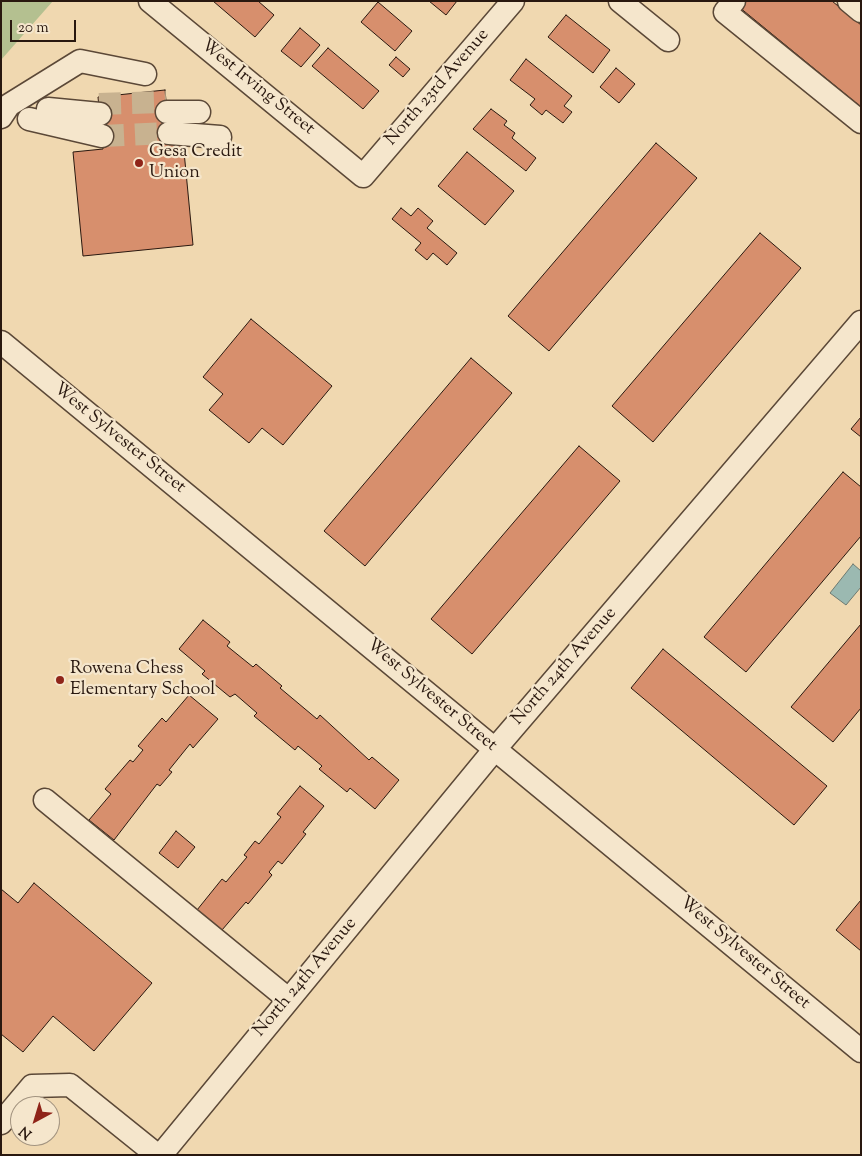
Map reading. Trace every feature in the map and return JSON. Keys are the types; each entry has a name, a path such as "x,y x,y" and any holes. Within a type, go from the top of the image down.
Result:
{"street":[{"name":"West Irving Street","path":"150,1 364,176"},
{"name":"North 23rd Avenue","path":"364,176 513,1"},
{"path":"620,1 668,40"},
{"path":"734,1 725,12 861,122"},
{"path":"849,1 861,11"},
{"path":"1,117 9,105 80,61 145,74"},
{"path":"193,107 167,117 217,132"},
{"path":"45,111 100,120 45,111"},
{"name":"North 24th Avenue","path":"161,1155 495,749 861,322"},
{"name":"West Sylvester Street","path":"1,342 861,1051"},
{"path":"45,800 288,999"},
{"path":"1,1123 32,1086 70,1085 157,1155"}],"green space":[{"path":"1,1 53,1 1,60"}],"water":[{"path":"853,564 861,571 861,587 846,605 830,593"}],"building":[{"path":"213,1 258,1 274,15 255,37"},
{"path":"429,1 457,1 446,15"},
{"path":"744,1 832,1 861,25 861,107 739,7"},
{"path":"378,2 412,31 395,51 361,22"},
{"path":"566,15 610,50 593,73 548,37"},
{"path":"300,28 320,45 301,67 281,51"},
{"path":"328,48 379,91 363,109 312,66"},
{"path":"396,57 410,69 403,77 389,65"},
{"path":"526,59 572,96 564,106 572,112 563,123 546,110 542,115 530,105 535,99 510,80"},
{"path":"616,68 635,84 619,103 600,87"},
{"path":"165,90 168,122 183,141 193,245 83,256 73,152 103,149 98,97"},
{"path":"491,109 507,121 504,125 515,133 512,138 536,158 526,171 473,129"},
{"path":"656,143 697,178 549,351 508,316"},
{"path":"467,152 514,191 485,225 438,186"},
{"path":"401,208 411,216 418,208 433,221 427,228 457,253 447,265 433,253 427,260 415,250 421,243 392,219"},
{"path":"760,233 801,268 653,442 612,406"},
{"path":"251,319 332,386 283,445 262,428 249,443 209,410 223,394 203,377"},
{"path":"471,358 512,393 365,566 324,531"},
{"path":"861,417 861,437 851,429"},
{"path":"579,446 620,481 472,654 431,619"},
{"path":"843,472 861,487 861,536 746,672 704,637"},
{"path":"203,620 230,642 227,646 253,667 256,664 282,686 280,688 317,719 320,715 369,760 372,757 399,780 375,809 350,788 347,792 319,769 322,766 298,746 295,750 254,716 257,713 235,694 230,697 202,674 205,671 179,649"},
{"path":"861,624 861,708 833,742 791,707"},
{"path":"663,649 827,786 794,825 631,688"},
{"path":"189,695 218,719 193,748 190,744 169,770 172,772 160,786 157,784 114,840 89,820 111,794 105,789 130,760 133,762 143,750 138,746 162,718 166,722"},
{"path":"300,786 324,806 303,832 306,834 282,864 278,861 269,872 272,875 248,904 246,902 222,930 197,910 222,879 226,882 247,857 244,855 255,841 259,844 281,817 277,814"},
{"path":"176,831 195,847 178,868 159,853"},
{"path":"34,883 152,983 94,1051 53,1016 23,1052 1,1034 1,889 18,903"},
{"path":"861,900 861,951 836,930"}],"tunnel":[{"path":"99,104 166,102"},
{"path":"102,136 169,133"}],"place":[{"name":"Gesa Credit Union","path":"139,163"},
{"name":"Rowena Chess Elementary School","path":"60,680"}]}
